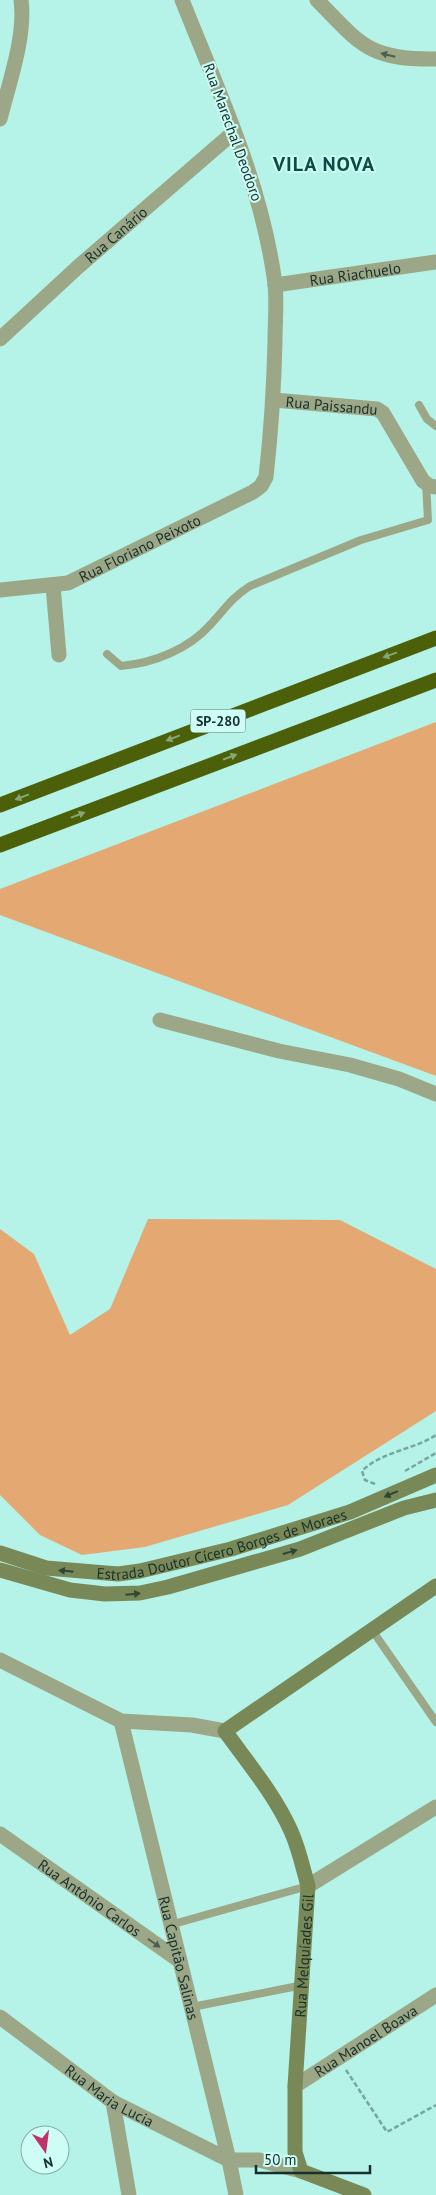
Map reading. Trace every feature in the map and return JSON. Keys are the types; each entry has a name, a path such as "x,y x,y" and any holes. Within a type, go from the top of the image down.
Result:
{"highway":[{"name":"SP-280","path":"0,805 436,638"},
{"name":"SP-280","path":"0,845 436,680"}],"street":[{"path":"0,119 18,45 21,28 21,0"},
{"name":"Rua Marechal Deodoro","path":"182,0 250,173 262,211 275,286 274,400 266,477"},
{"path":"317,0 365,46 384,56 410,60 436,59"},
{"name":"Rua Canário","path":"0,339 80,266 234,132"},
{"name":"Rua Riachuelo","path":"275,286 436,262"},
{"name":"Rua Paissandu","path":"274,400 377,409 383,413 417,472 431,485"},
{"name":"Rua Floriano Peixoto","path":"0,590 68,583 253,492 266,477"},
{"path":"53,586 59,655"},
{"path":"160,1020 279,1051 350,1065 399,1079 436,1094"},
{"name":"Estrada Doutor Cícero Borges de Moraes","path":"0,1553 46,1568 71,1572 118,1574 156,1569 231,1549 350,1512 436,1475"},
{"name":"Estrada Doutor Cícero Borges de Moraes","path":"0,1570 70,1590 105,1594 140,1593 177,1585 300,1549 404,1508 436,1500"},
{"path":"0,1660 121,1721 192,1725 226,1730 436,1586"},
{"name":"Rua Capitão Salinas","path":"121,1721 170,1925 192,2007 236,2195"},
{"name":"Rua Melquíades Gil","path":"226,1730 273,1798 291,1830 308,1886 295,2086 295,2152 301,2172"},
{"path":"308,1886 436,1807"},
{"name":"Rua Antônio Carlos","path":"0,1834 180,1961"},
{"name":"Rua Manoel Boava","path":"295,2086 436,1995"},
{"name":"Rua Maria Lucia","path":"0,2017 113,2102 229,2160"},
{"path":"113,2102 129,2195"},
{"path":"229,2160 258,2160 301,2172 364,2195"}],"lane":[{"path":"419,405 427,419 436,426"},
{"path":"107,654 122,666 142,664 186,646 210,626 234,596 250,586 361,540 428,520 431,485"},
{"path":"372,1630 436,1722"},
{"path":"170,1925 308,1886"},
{"path":"192,2007 303,1985"}],"path":[{"path":"380,1484 372,1485 365,1480 362,1471 370,1464 436,1435"},
{"path":"397,1475 436,1453"},
{"path":"338,2057 388,2132 436,2105"}],"shaded area":[{"path":"436,722 436,1076 0,915 0,889"},
{"path":"148,1219 340,1220 436,1269 436,1411 288,1505 145,1547 82,1555 40,1535 0,1495 0,1229 34,1254 70,1335 110,1309"}],"district":[{"name":"VILA NOVA","path":"324,164"}]}
